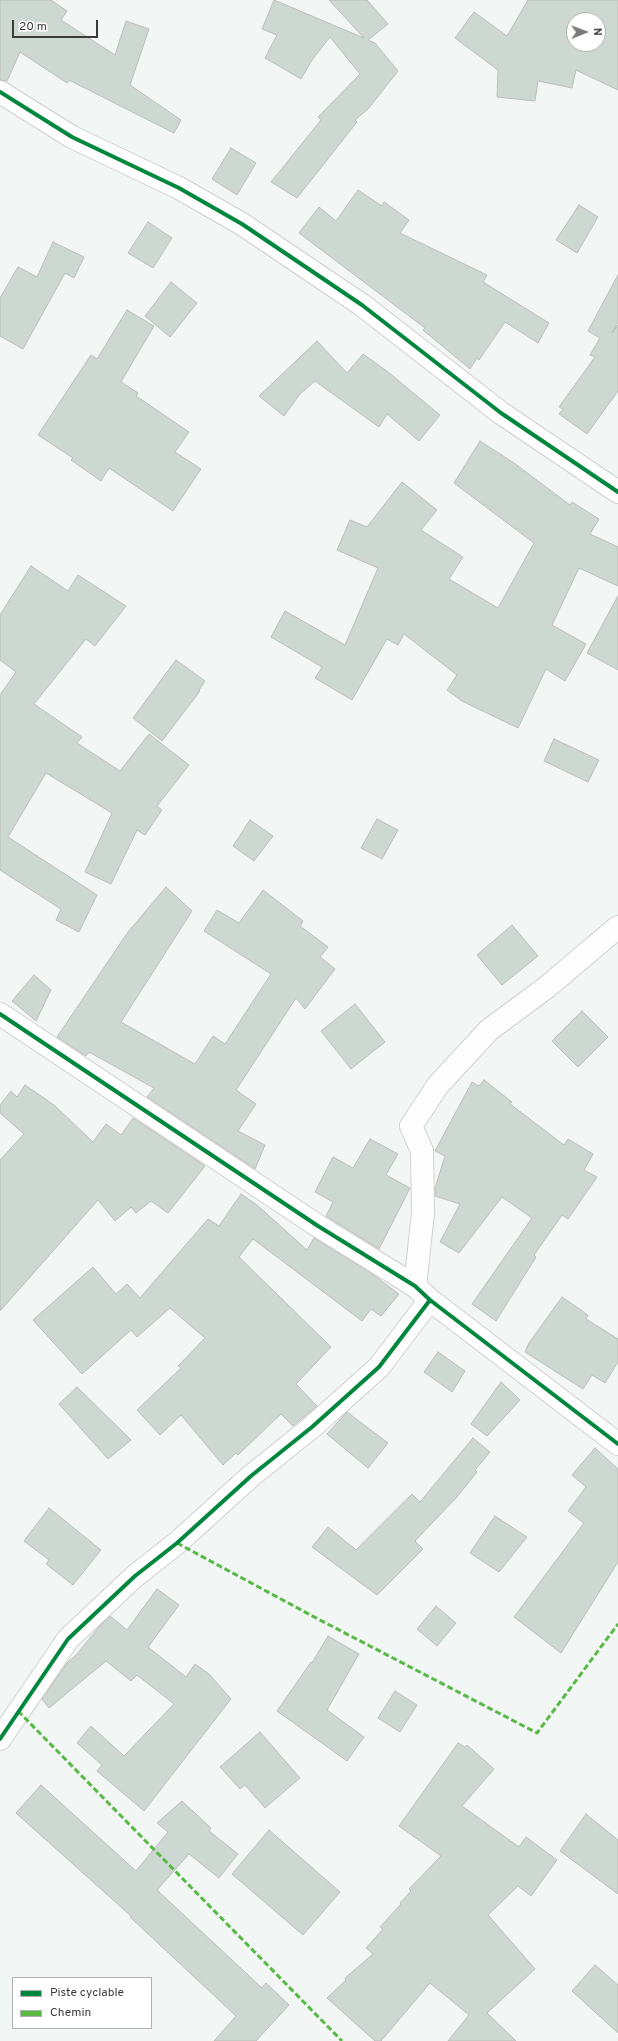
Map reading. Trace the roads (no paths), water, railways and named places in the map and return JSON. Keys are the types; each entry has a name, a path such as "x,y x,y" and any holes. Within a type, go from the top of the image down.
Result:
{"street":[{"path":"0,92 72,137 179,188 242,224 362,305 501,413 618,492"},
{"path":"0,1739 68,1639 135,1576 177,1543 251,1476 312,1427 379,1367 423,1293 422,1151 411,1126 438,1085 489,1030 547,987 618,927"},
{"path":"0,1014 318,1226 423,1293 618,1444"}]}
